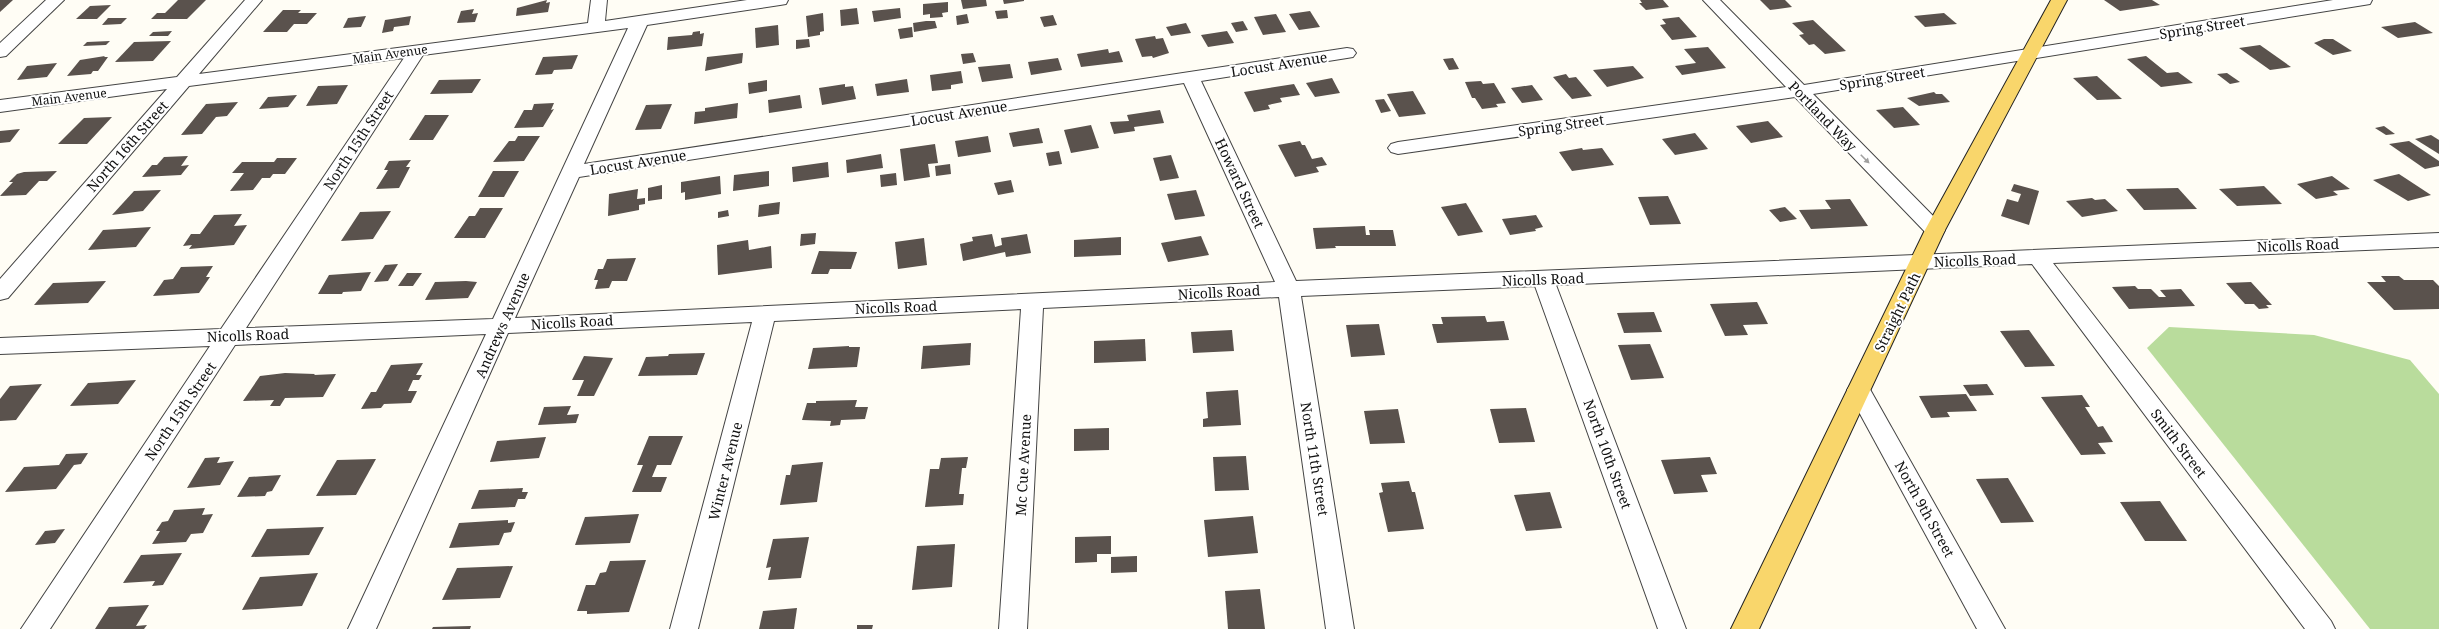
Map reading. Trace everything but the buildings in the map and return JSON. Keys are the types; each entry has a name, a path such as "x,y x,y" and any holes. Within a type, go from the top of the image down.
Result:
{"main road":[{"name":"Straight Path","path":"1745,629 1922,262 1935,230 2059,0"}],"street":[{"path":"0,52 56,0"},
{"name":"North 16th Street","path":"0,293 254,0"},
{"path":"596,26 599,0"},
{"name":"Main Avenue","path":"0,106 640,21 780,0"},
{"name":"Portland Way","path":"1711,0 1935,230"},
{"name":"Spring Street","path":"1398,148 1798,91 2030,55 2364,0"},
{"name":"Andrews Avenue","path":"362,629 502,326 570,172 640,21"},
{"name":"North 15th Street","path":"34,629 230,336 417,51"},
{"name":"Locust Avenue","path":"570,172 1347,53"},
{"name":"Howard Street","path":"1190,77 1289,289"},
{"name":"Nicolls Road","path":"0,346 502,326 765,312 2439,240"},
{"name":"Smith Street","path":"2038,258 2321,629"},
{"name":"North 10th Street","path":"1543,279 1672,629"},
{"name":"North 11th Street","path":"1289,289 1340,629"},
{"name":"Mc Cue Avenue","path":"1013,629 1032,301"},
{"name":"Winter Avenue","path":"684,629 765,312"},
{"name":"North 9th Street","path":"1859,390 1991,629"}],"green space":[{"path":"2169,327 2314,335 2410,360 2439,394 2439,629 2370,629 2147,348"}]}
